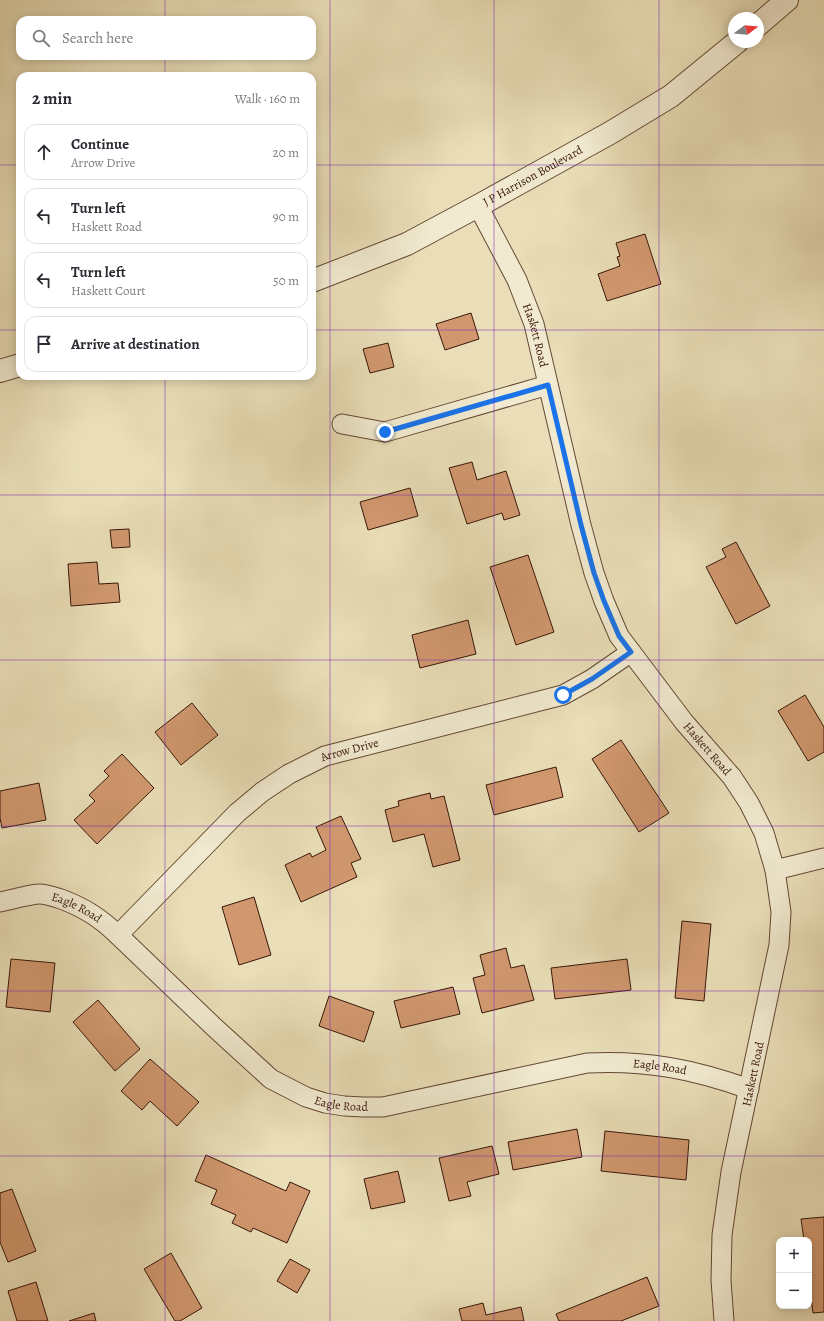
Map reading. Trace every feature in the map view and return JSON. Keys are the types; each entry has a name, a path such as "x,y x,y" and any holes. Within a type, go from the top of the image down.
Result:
{"street":[{"path":"764,19 787,0"},
{"name":"J P Harrison Boulevard","path":"316,279 407,244 610,133 671,96 730,48"},
{"name":"Haskett Road","path":"478,206 517,280 534,324 581,525 594,573 619,636 684,722 732,777 750,803 764,832 776,870 781,912 779,944 731,1172 722,1235 721,1280 724,1321"},
{"path":"0,370 16,366"},
{"path":"342,424 385,432 548,385"},
{"name":"Arrow Drive","path":"118,935 237,813 262,792 303,766 325,756 563,695 592,679 631,652"},
{"path":"776,870 824,858"},
{"name":"Eagle Road","path":"0,902 39,894 55,897 90,912 103,921 271,1079 306,1097 325,1103 344,1106 383,1107 587,1063 610,1062 656,1064 679,1068 724,1080 749,1089"}],"building":[{"path":"645,234 661,284 607,301 598,274 620,266 617,257 620,256 616,243"},
{"path":"471,313 479,339 445,350 436,324"},
{"path":"388,343 394,367 370,373 363,349"},
{"path":"472,462 477,480 506,471 520,515 504,520 502,513 467,524 449,468"},
{"path":"410,488 418,516 368,530 360,502"},
{"path":"129,529 130,547 112,548 110,530"},
{"path":"736,542 770,606 736,624 706,567 726,557 722,549"},
{"path":"528,555 554,632 516,645 490,567"},
{"path":"97,562 99,584 118,583 120,602 71,606 68,564"},
{"path":"468,620 476,654 420,668 412,635"},
{"path":"805,695 824,727 824,752 808,761 778,711"},
{"path":"192,703 218,735 181,765 155,732"},
{"path":"621,740 669,813 639,832 592,759"},
{"path":"122,754 154,788 97,844 74,820 95,801 89,795 109,776 104,771"},
{"path":"556,767 563,797 494,815 486,785"},
{"path":"39,783 46,820 2,828 0,818 0,791"},
{"path":"430,793 431,799 444,796 460,860 433,867 424,834 393,842 385,810 399,806 398,801"},
{"path":"341,816 361,859 351,863 357,877 301,902 285,865 310,853 312,857 326,850 316,827"},
{"path":"254,897 271,955 239,965 222,907"},
{"path":"682,921 711,924 704,1001 675,998"},
{"path":"506,948 511,968 524,965 534,1000 482,1013 473,978 485,975 480,955"},
{"path":"11,959 55,963 50,1012 6,1007"},
{"path":"627,959 631,990 555,999 551,968"},
{"path":"453,987 460,1014 401,1028 394,1001"},
{"path":"329,996 374,1012 364,1042 319,1026"},
{"path":"98,1000 140,1049 115,1071 73,1022"},
{"path":"150,1059 199,1102 177,1126 150,1101 142,1110 121,1091"},
{"path":"577,1129 582,1157 513,1170 508,1142"},
{"path":"605,1131 689,1140 686,1180 601,1171"},
{"path":"492,1146 499,1174 467,1182 471,1196 449,1201 439,1158"},
{"path":"206,1155 286,1191 290,1182 310,1191 287,1243 253,1228 251,1232 232,1223 236,1215 211,1204 217,1190 195,1181"},
{"path":"398,1171 405,1202 371,1209 364,1179"},
{"path":"12,1189 36,1251 8,1262 0,1242 0,1193"},
{"path":"824,1217 824,1312 813,1313 812,1237 804,1237 801,1219"},
{"path":"171,1253 202,1308 180,1321 175,1321 144,1269"},
{"path":"290,1259 310,1270 297,1293 277,1281"},
{"path":"647,1277 659,1306 621,1321 559,1321 556,1314"},
{"path":"36,1282 48,1321 17,1321 8,1291"},
{"path":"483,1303 486,1315 521,1307 524,1321 462,1321 459,1309"},
{"path":"94,1313 96,1321 69,1321"}],"route":[{"path":"385,432 548,385 581,525 594,573 619,636 631,652 592,679 563,695"}]}
